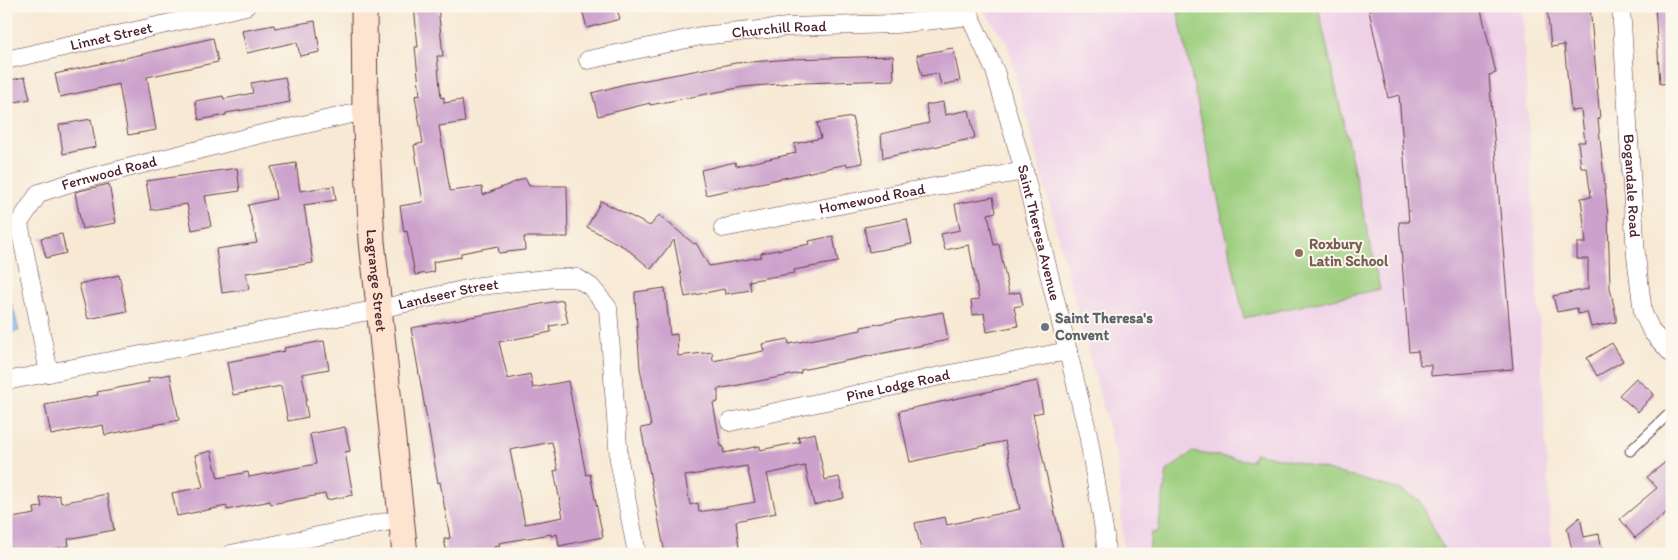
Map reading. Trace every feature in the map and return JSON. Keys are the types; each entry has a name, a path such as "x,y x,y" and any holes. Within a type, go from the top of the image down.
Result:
{"main road":[{"name":"Lagrange Street","path":"364,6 365,111 372,241 405,554"}],"street":[{"name":"Linnet Street","path":"6,60 246,6"},
{"name":"Bogandale Road","path":"1621,6 1636,256 1643,313 1652,332 1672,354"},
{"name":"Churchill Road","path":"588,60 700,36 787,27 896,24 968,11"},
{"name":"Saint Theresa Avenue","path":"968,11 995,71 1024,170 1088,434 1105,536 1106,554"},
{"name":"Fernwood Road","path":"49,373 19,223 39,193 76,181 257,134 365,111"},
{"name":"Homewood Road","path":"723,228 1024,170"},
{"name":"Landseer Street","path":"6,381 379,309 480,286 555,278 577,278 591,287 608,308 619,460 638,554"},
{"name":"Pine Lodge Road","path":"730,422 1068,350"},
{"path":"230,554 400,519"}],"lane":[{"path":"1630,451 1672,410"}],"shaded area":[{"name":"Roxbury Latin School","path":"981,6 1522,6 1552,554 1124,554 1118,464 1007,43"}],"green space":[{"path":"1209,6 1318,6 1380,289 1244,318 1178,13"},
{"path":"1192,452 1251,461 1255,453 1297,462 1401,490 1420,501 1446,554 1149,554 1151,533 1158,532 1167,471"}],"water":[{"path":"12,304 19,331 8,333 6,305"}],"building":[{"path":"414,6 438,6 443,56 437,56 441,98 444,97 444,103 462,100 465,122 439,126 450,191 482,187 483,195 525,178 529,186 567,186 568,237 524,237 525,250 499,253 498,246 461,253 461,257 433,262 434,272 415,275 407,231 404,232 400,206 423,202 414,145 423,143 415,96 420,95 415,47 418,47"},
{"path":"581,6 616,6 620,19 587,28"},
{"path":"1368,6 1480,6 1496,73 1489,75 1513,369 1431,376 1431,365 1420,365 1418,351 1409,352 1399,222 1409,222 1399,95 1388,98"},
{"path":"1547,6 1590,6 1600,119 1598,119 1608,217 1610,288 1616,316 1616,322 1591,327 1587,312 1578,314 1577,308 1557,312 1553,296 1588,289 1588,259 1577,259 1577,243 1586,243 1581,198 1591,197 1587,168 1581,168 1578,142 1585,142 1581,110 1571,111 1564,45 1551,47"},
{"path":"1655,6 1672,6 1672,83 1660,84"},
{"path":"315,21 320,52 300,56 297,42 247,53 242,31 274,25 275,28"},
{"path":"213,38 218,62 147,77 156,130 128,135 119,84 60,97 55,74"},
{"path":"953,48 960,81 941,85 938,73 922,76 917,55"},
{"path":"893,56 894,80 803,82 743,87 650,105 650,103 598,116 592,93 625,84 736,63 792,59"},
{"path":"25,77 30,99 6,104 6,81"},
{"path":"285,77 290,102 226,113 226,115 199,120 195,101 223,96 224,99 253,93 251,83"},
{"path":"943,102 945,115 969,110 975,138 883,158 881,134 929,123 926,105"},
{"path":"852,117 863,163 847,166 847,164 706,195 701,170 735,162 736,166 796,153 794,144 821,138 817,123"},
{"path":"91,119 96,147 63,154 59,125"},
{"path":"296,163 300,191 334,186 336,200 304,205 313,263 246,273 249,289 222,293 216,249 257,243 248,205 276,199 271,167"},
{"path":"237,168 240,191 205,196 211,226 192,230 187,204 151,210 146,181"},
{"path":"109,184 116,223 82,229 75,192"},
{"path":"993,197 996,212 988,214 994,245 999,244 1009,294 1020,292 1023,305 1014,307 1018,326 987,332 984,313 973,315 971,301 979,299 969,245 945,250 941,234 960,230 955,204"},
{"path":"601,201 650,226 659,215 694,244 696,243 709,266 761,257 761,253 810,244 809,241 833,236 838,262 794,270 794,273 749,281 751,290 725,294 724,289 685,297 674,240 651,269 626,248 587,227"},
{"path":"907,219 912,244 869,252 864,227"},
{"path":"62,234 66,253 46,258 41,238"},
{"path":"119,275 127,311 88,319 79,284"},
{"path":"665,288 670,335 677,334 678,356 712,352 713,361 764,351 762,344 788,339 789,344 861,330 861,327 943,312 948,340 801,370 801,373 718,389 718,402 713,403 721,447 723,446 724,453 760,446 760,450 800,442 798,437 815,433 825,480 839,477 844,498 814,505 805,466 767,474 776,513 736,521 739,548 708,554 665,554 641,428 651,426 640,368 635,292","holes":["747,466 755,502 699,512 698,503 690,505 685,476"]},
{"path":"563,300 568,323 550,326 551,332 499,342 508,379 530,374 533,388 568,381 586,475 590,474 603,537 559,546 557,534 551,536 551,534 499,543 500,546 494,547 495,554 447,554 444,539 450,538 440,482 438,483 411,328","holes":["552,442 558,470 554,471 563,517 525,524 510,450"]},
{"path":"324,341 329,369 302,374 308,417 288,421 281,386 233,395 227,362 285,351 284,348"},
{"path":"1612,343 1623,361 1597,376 1587,358"},
{"path":"170,374 179,420 105,435 103,425 51,435 45,405 98,395 97,392 149,382 148,378"},
{"path":"1636,378 1654,394 1638,412 1619,395"},
{"path":"1037,381 1043,412 1033,414 1064,554 922,554 915,523 945,517 947,525 1020,509 1005,441 910,462 899,411"},
{"path":"345,427 350,451 345,452 353,495 327,500 325,494 271,504 270,501 227,510 227,506 177,516 172,493 203,487 195,455 211,451 218,478 248,472 249,477 316,464 310,434"},
{"path":"1672,457 1672,508 1635,538 1620,519 1657,488 1647,477"},
{"path":"107,494 114,530 68,539 69,546 25,554 6,554 6,519 35,514 34,508 42,507 40,498 59,495 61,503"},
{"path":"1580,517 1584,537 1599,534 1603,554 1573,554 1567,528"}],"place":[{"name":"Roxbury Latin School","path":"1299,253"},
{"name":"Saint Theresa's Convent","path":"1045,327"}]}
